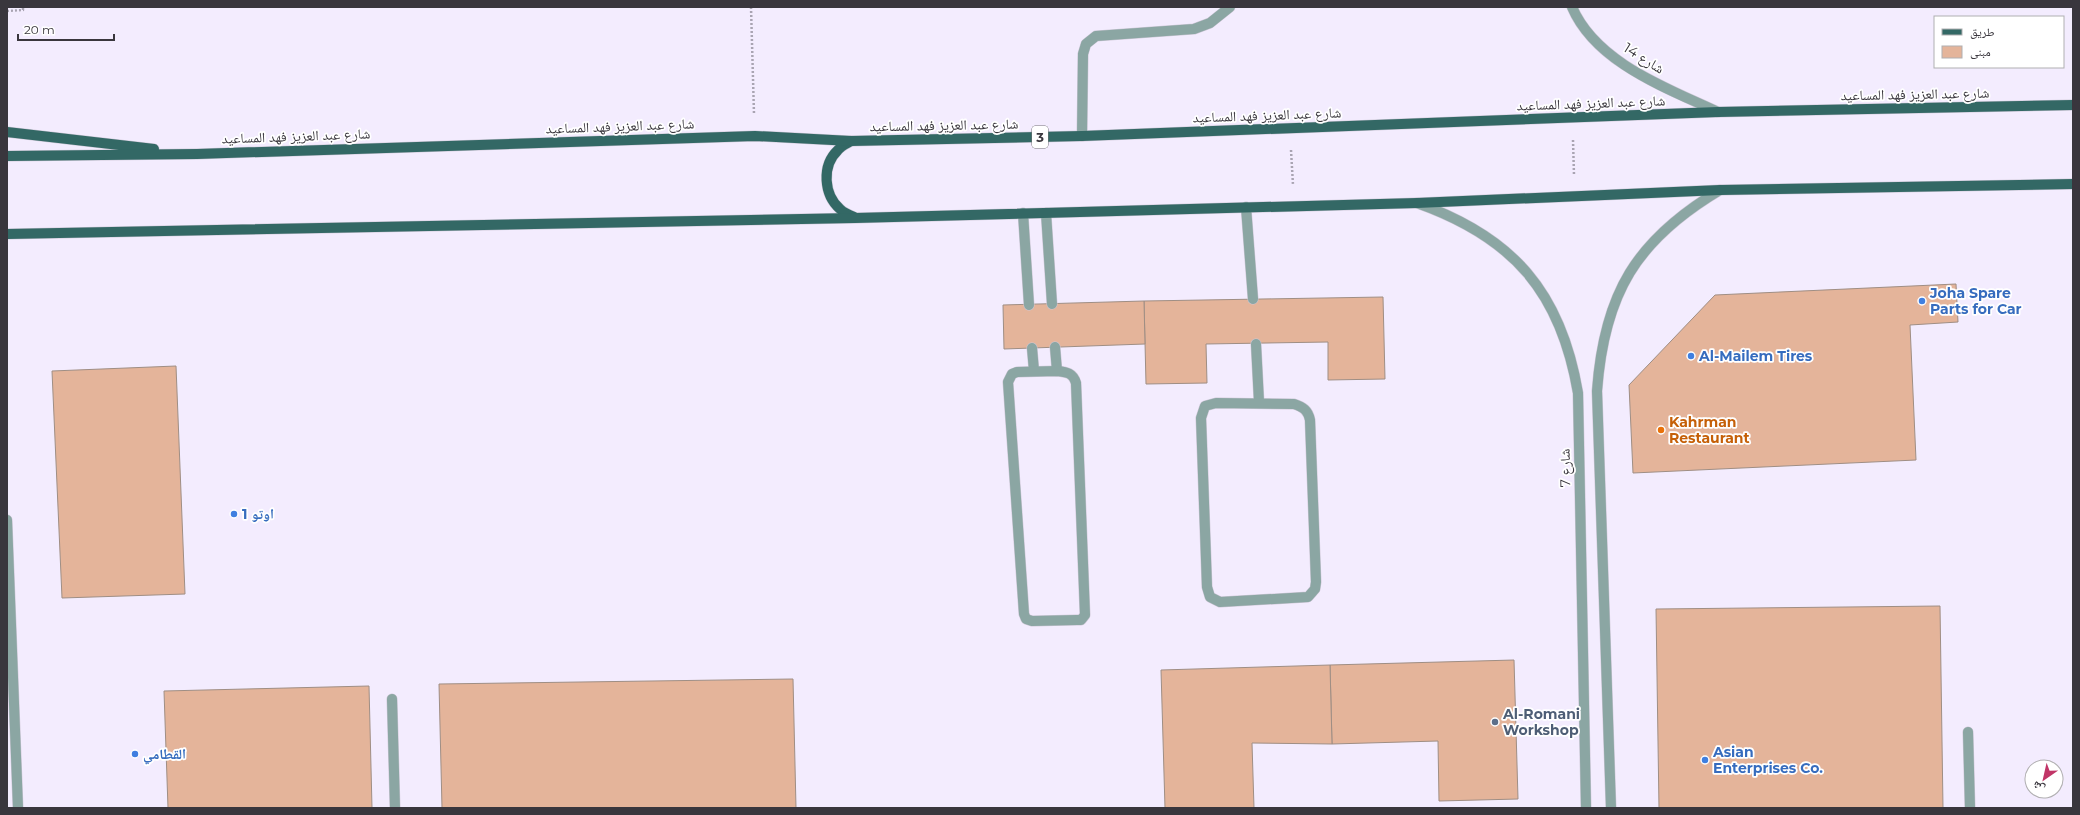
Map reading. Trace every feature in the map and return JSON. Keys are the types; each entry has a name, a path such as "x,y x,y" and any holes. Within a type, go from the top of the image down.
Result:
{"main road":[{"name":"شارع عبد العزيز فهد المساعيد","path":"7,156 197,154 754,136 851,141 1082,136 1718,112 2073,105"},
{"path":"7,132 197,154"},
{"path":"851,141 837,150 828,164 826,181 830,197 841,210 856,218"},
{"path":"7,234 856,218 1417,203 1720,190 2073,184"}],"street":[{"path":"1082,136 1083,54 1086,44 1096,36 1194,29 1210,23 1230,7"},
{"name":"شارع 14","path":"1572,7 1588,34 1622,63 1640,75 1718,112"},
{"path":"1611,808 1597,391 1599,360 1605,329 1615,300 1630,273 1647,248 1669,225 1687,211 1720,190"},
{"name":"شارع 7","path":"1417,203 1448,214 1478,230 1504,249 1528,273 1546,300 1562,329 1572,360 1578,392 1586,808"},
{"path":"1246,207 1253,299"},
{"path":"1023,213 1029,305"},
{"path":"1046,213 1052,304"},
{"path":"1256,344 1259,402"},
{"path":"1055,347 1057,371"},
{"path":"1032,348 1034,371"},
{"path":"1034,371 1057,371 1069,373 1073,376 1076,383 1085,615 1081,620 1032,621 1024,617 1008,388 1009,378 1012,374 1034,371"},
{"path":"1259,402 1294,404 1302,407 1308,412 1311,427 1315,589 1308,597 1303,599 1220,602 1210,597 1207,587 1201,418 1205,406 1209,404 1259,402"},
{"path":"7,520 18,808"},
{"path":"392,699 395,808"},
{"path":"1968,732 1970,808"}],"path":[{"path":"7,11 23,10 23,7"},
{"path":"751,7 754,136"},
{"path":"1572,118 1575,197"},
{"path":"1290,128 1294,206"}],"building":[{"path":"1956,284 1958,322 1910,325 1916,460 1633,473 1629,385 1715,295"},
{"path":"1383,297 1385,379 1328,380 1328,342 1206,344 1207,383 1146,384 1144,301"},
{"path":"1144,301 1145,344 1004,349 1003,305"},
{"path":"176,366 185,594 62,598 52,371"},
{"path":"1940,606 1943,808 1659,808 1656,609"},
{"path":"1514,660 1518,799 1439,801 1438,741 1332,744 1330,665"},
{"path":"1330,665 1332,744 1252,743 1254,808 1165,808 1161,670"},
{"path":"793,679 796,808 442,808 439,684"},
{"path":"369,686 372,808 168,808 164,691"}],"place":[{"name":"Joha Spare Parts for Car","path":"1922,301"},
{"name":"Al-Mailem Tires","path":"1691,356"},
{"name":"Kahrman Restaurant","path":"1661,430"},
{"name":"اوتو 1","path":"234,514"},
{"name":"Al-Romani Workshop","path":"1495,722"},
{"name":"القطامي","path":"135,754"},
{"name":"Asian Enterprises Co.","path":"1705,760"}]}
